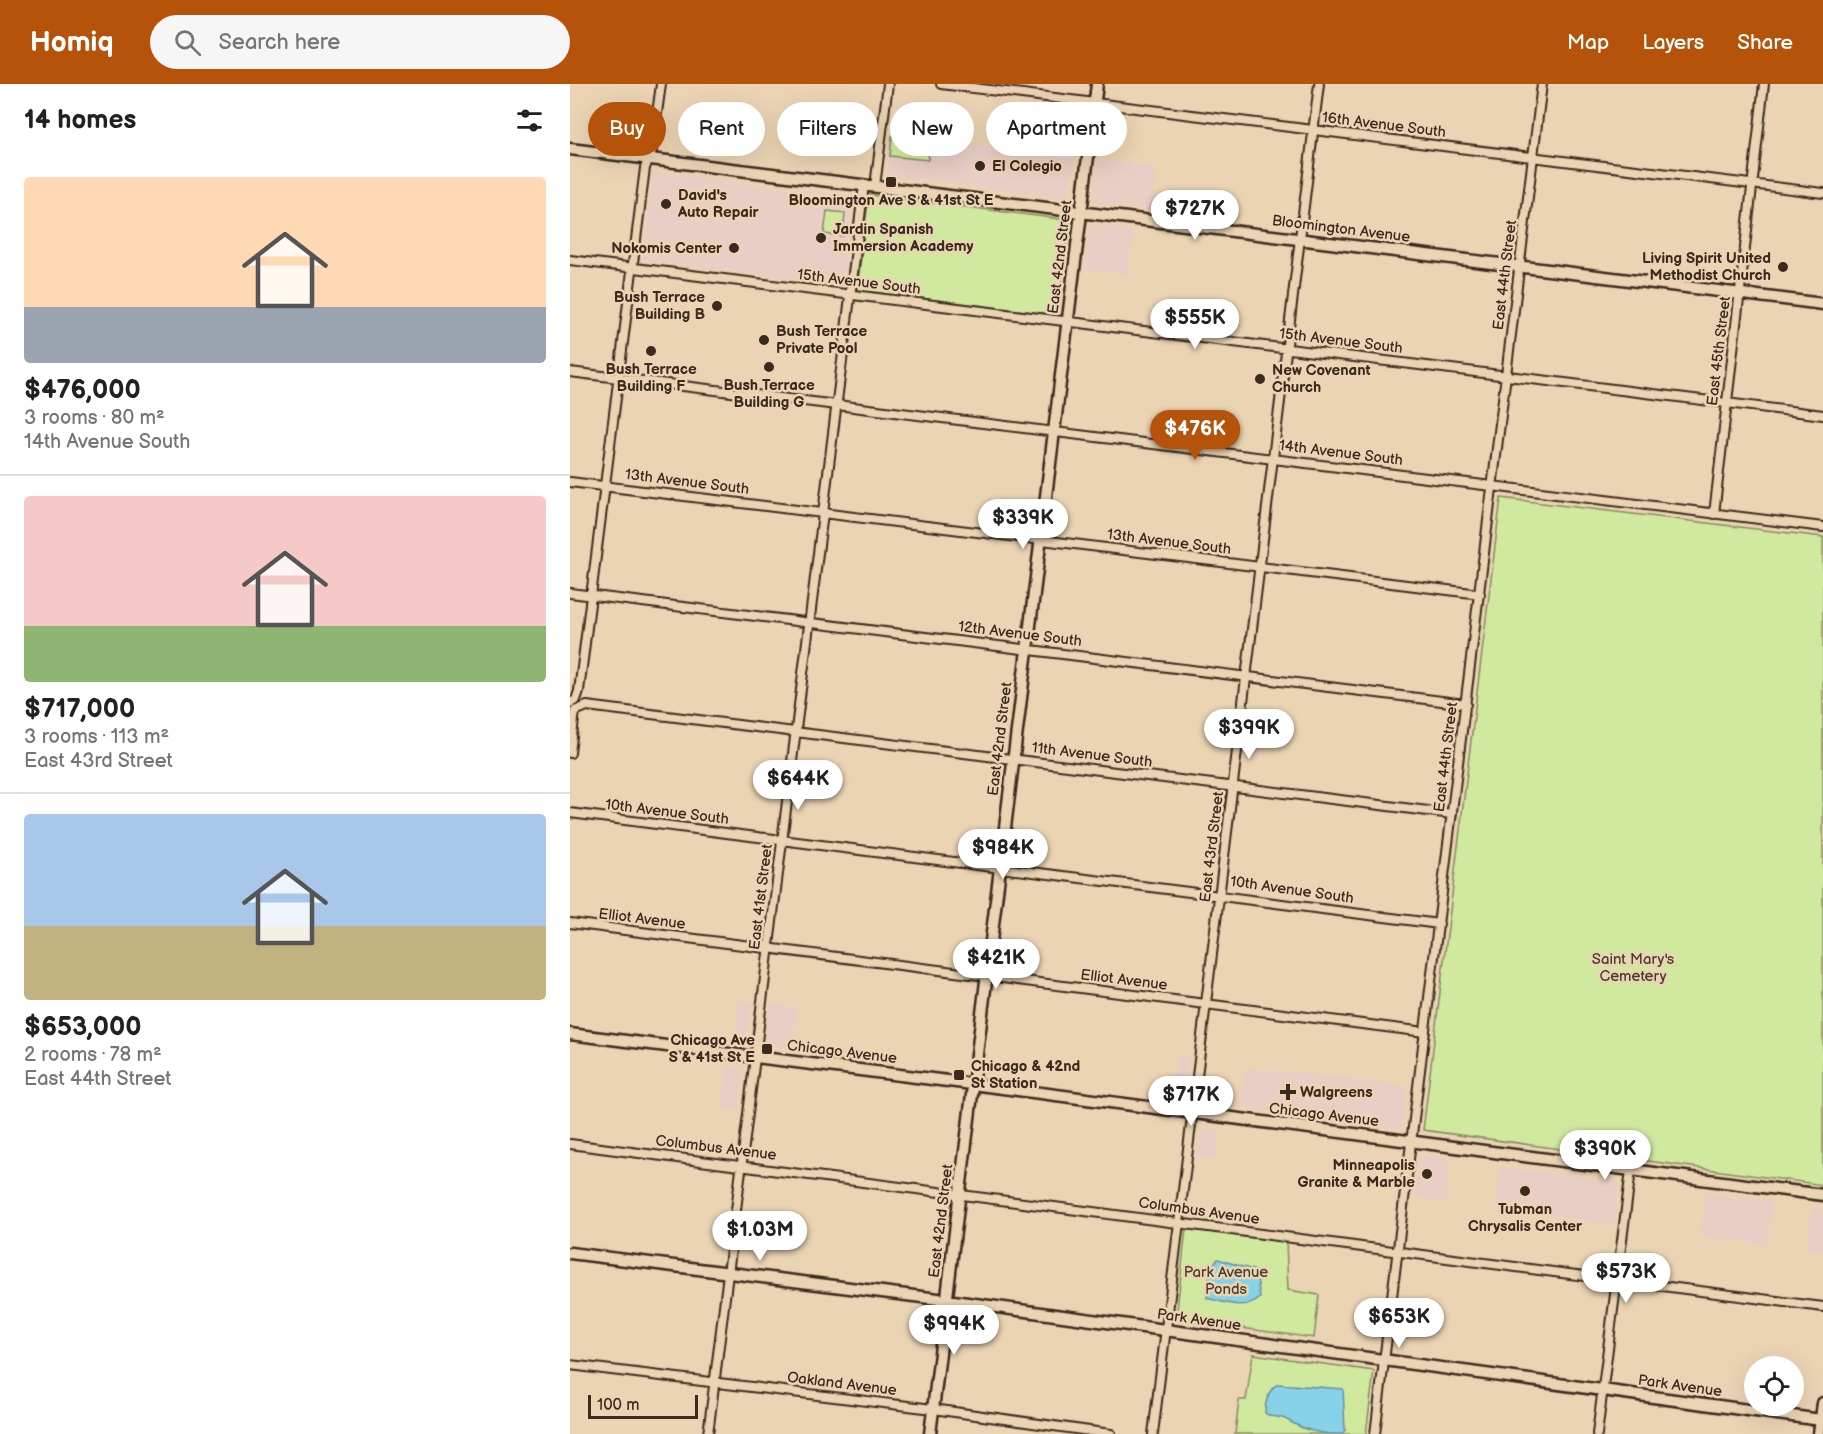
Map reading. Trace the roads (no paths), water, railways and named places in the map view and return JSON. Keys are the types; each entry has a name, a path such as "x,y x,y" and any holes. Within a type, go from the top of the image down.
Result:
{"street":[{"path":"570,703 576,700 579,691 645,168 652,150 662,84"},
{"name":"East 41st Street","path":"708,1434 836,404 851,294 888,84"},
{"name":"16th Avenue South","path":"941,84 1079,102"},
{"name":"East 42nd Street","path":"1094,102 1097,84"},
{"name":"East 43rd Street","path":"1153,1434 1319,84"},
{"name":"East 44th Street","path":"1375,1434 1542,84"},
{"name":"East 45th Street","path":"1714,513 1764,84"},
{"name":"16th Avenue South","path":"1127,108 1823,193"},
{"name":"Bloomington Avenue","path":"570,149 1823,304"},
{"name":"East 42nd Street","path":"930,1434 1088,156"},
{"name":"15th Avenue South","path":"570,260 1823,415"},
{"name":"14th Avenue South","path":"570,372 1054,430 1823,527"},
{"name":"13th Avenue South","path":"570,482 1480,594"},
{"name":"12th Avenue South","path":"570,593 1466,704"},
{"name":"11th Avenue South","path":"570,753 575,711 585,706 1452,814"},
{"name":"10th Avenue South","path":"570,813 1000,866 1439,924"},
{"name":"Elliot Avenue","path":"570,923 1425,1032"},
{"name":"Chicago Avenue","path":"570,1034 1823,1195"},
{"name":"Columbus Avenue","path":"570,1144 959,1192 1823,1307"},
{"path":"1597,1434 1631,1170"},
{"name":"Park Avenue","path":"570,1253 946,1300 1822,1420"},
{"name":"Oakland Avenue","path":"570,1365 933,1409 1111,1434"},
{"path":"1819,1434 1823,1403"}],"water":[{"path":"1218,1259 1256,1271 1260,1298 1255,1302 1242,1305 1207,1298 1211,1266"},
{"path":"1278,1384 1343,1389 1345,1430 1342,1434 1313,1431 1265,1413 1269,1393"}],"place":[{"name":"El Colegio","path":"980,166"},
{"name":"Bloomington Ave S & 41st St E","path":"891,182"},
{"name":"David's Auto Repair","path":"666,204"},
{"name":"Jardin Spanish Immersion Academy","path":"821,238"},
{"name":"Nokomis Center","path":"734,248"},
{"name":"Living Spirit United Methodist Church","path":"1783,267"},
{"name":"Bush Terrace Building B","path":"717,306"},
{"name":"Bush Terrace Private Pool","path":"764,340"},
{"name":"Bush Terrace Building F","path":"651,351"},
{"name":"Bush Terrace Building G","path":"769,367"},
{"name":"New Covenant Church","path":"1260,379"},
{"name":"Chicago Ave S & 41st St E","path":"767,1049"},
{"name":"Chicago & 42nd St Station","path":"959,1075"},
{"name":"Walgreens","path":"1288,1092"},
{"name":"Minneapolis Granite & Marble","path":"1427,1174"},
{"name":"Tubman Chrysalis Center","path":"1525,1191"}],"park label":[{"name":"Saint Mary's Cemetery","path":"1633,968"},
{"name":"Park Avenue Ponds","path":"1226,1280"}]}
